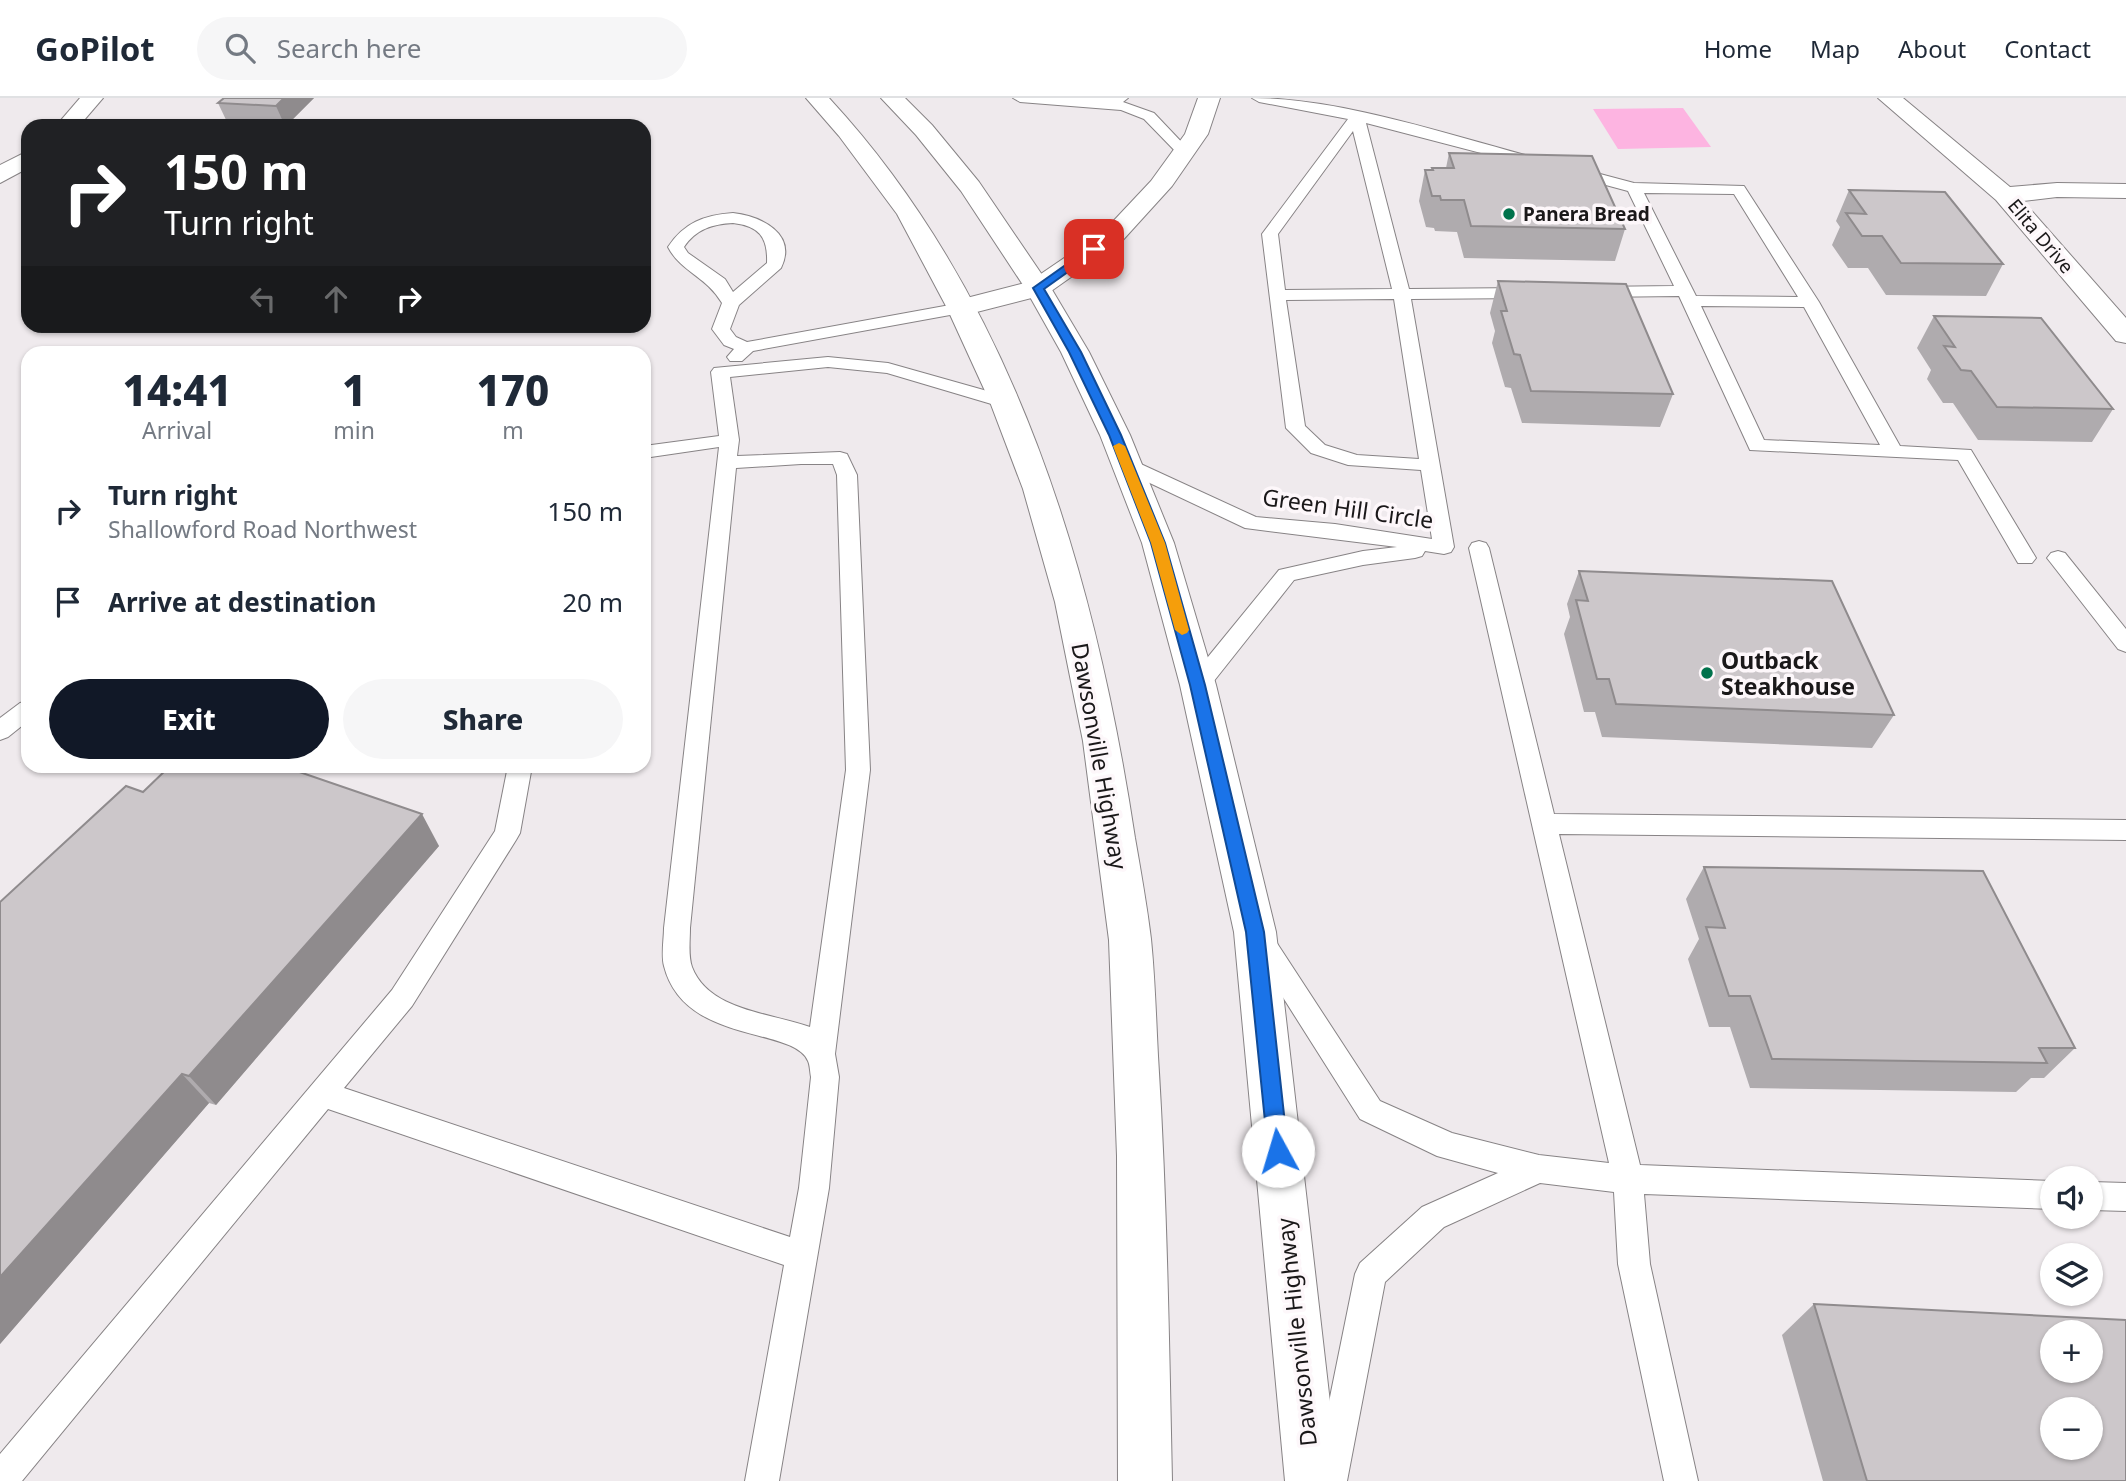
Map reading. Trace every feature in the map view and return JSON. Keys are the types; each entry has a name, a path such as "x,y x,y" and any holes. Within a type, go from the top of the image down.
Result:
{"main road":[{"path":"73,119 92,98"},
{"name":"Dawsonville Highway","path":"817,98 847,131 909,213 961,308 1005,402 1039,489 1072,602 1102,741 1130,940 1141,1156 1145,1462"},
{"name":"Dawsonville Highway","path":"891,98 924,130 970,187 1038,288 1075,352 1115,435 1158,543 1198,685 1255,932 1312,1481"},
{"path":"961,308 1038,288 1113,236 1160,186 1184,152 1196,134 1209,98"},
{"path":"1889,98 2005,195"},
{"path":"0,176 21,162"},
{"name":"Elita Drive","path":"2005,195 2057,191 2126,191"},
{"name":"Elita Drive","path":"2005,195 2126,335"}],"lane":[{"path":"1020,98 1124,106 1149,116 1184,152"},
{"path":"1094,102 1121,98"},
{"path":"1259,98 1357,116 1634,188 1739,189 1810,302 1894,452"},
{"path":"1357,116 1402,295 1444,547"},
{"path":"1357,116 1270,233 1296,428 1318,449 1355,461 1430,465"},
{"path":"1634,188 1688,296 1757,446 1964,454 2025,558"},
{"path":"732,303 719,283 681,256 676,247 696,225 730,218 758,224 770,233 775,246 775,264 732,303 721,329 730,341 746,348"},
{"path":"1577,292 1810,302"},
{"path":"1277,295 1550,293"},
{"path":"720,373 746,348 961,308"},
{"path":"720,373 828,362 888,368 1005,402"},
{"path":"720,373 729,440 677,928 677,965 693,995 731,1017 803,1037 821,1054"},
{"path":"651,451 729,440"},
{"path":"726,463 801,457 840,458 847,475 858,770 821,1054 825,1077 814,1188 762,1481"},
{"name":"Green Hill Circle","path":"1125,464 1252,523 1335,531 1444,547"},
{"name":"Green Hill Circle","path":"1198,685 1287,575 1363,558 1444,547"},
{"path":"1479,548 1628,1179 1634,1264 1681,1481"},
{"path":"2058,558 2126,644"},
{"path":"0,731 21,714"},
{"path":"0,1481 401,999 507,833 519,773"},
{"path":"1545,824 2126,830"},
{"path":"1255,932 1370,1110 1448,1146 1539,1169 1628,1179 2040,1195"},
{"path":"323,1094 802,1256"},
{"path":"1330,1481 1371,1274 1433,1217 1539,1169"},
{"path":"2103,1196 2126,1197"},
{"path":"1134,1481 1145,1462"}],"shaded area":[{"path":"1683,108 1711,147 1618,149 1593,109"}],"building":[{"path":"224,98 284,98 276,106 218,103"},
{"path":"1449,153 1592,156 1625,229 1471,226 1464,200 1441,200 1440,196 1432,196 1425,170 1454,168"},
{"path":"1849,190 1945,192 2003,264 1901,263 1882,236 1862,236 1846,213 1866,214"},
{"path":"1498,281 1626,284 1673,394 1531,391 1520,355 1514,354 1501,311 1507,311"},
{"path":"1934,316 2041,318 2113,409 1997,407 1971,371 1961,370 1944,346 1955,347"},
{"name":"Outback Steakhouse","path":"1579,571 1832,581 1894,715 1616,704 1609,679 1597,679 1576,600 1588,601"},
{"path":"163,773 302,773 422,814 189,1076 182,1074 0,1277 0,902 126,786 143,792"},
{"path":"1704,867 1983,871 2075,1048 2039,1048 2047,1063 1772,1059 1750,996 1729,996 1706,927 1725,928"},
{"path":"1814,1304 2126,1320 2126,1481 1867,1481"}],"slow traffic":[{"path":"1119,446 1158,543 1182,630"}],"place":[{"name":"Panera Bread","path":"1509,214"},
{"name":"Outback Steakhouse","path":"1707,673"}],"route":[{"path":"1094,249 1038,288 1075,352 1115,435 1158,543 1198,685 1255,932 1278,1151"}]}
